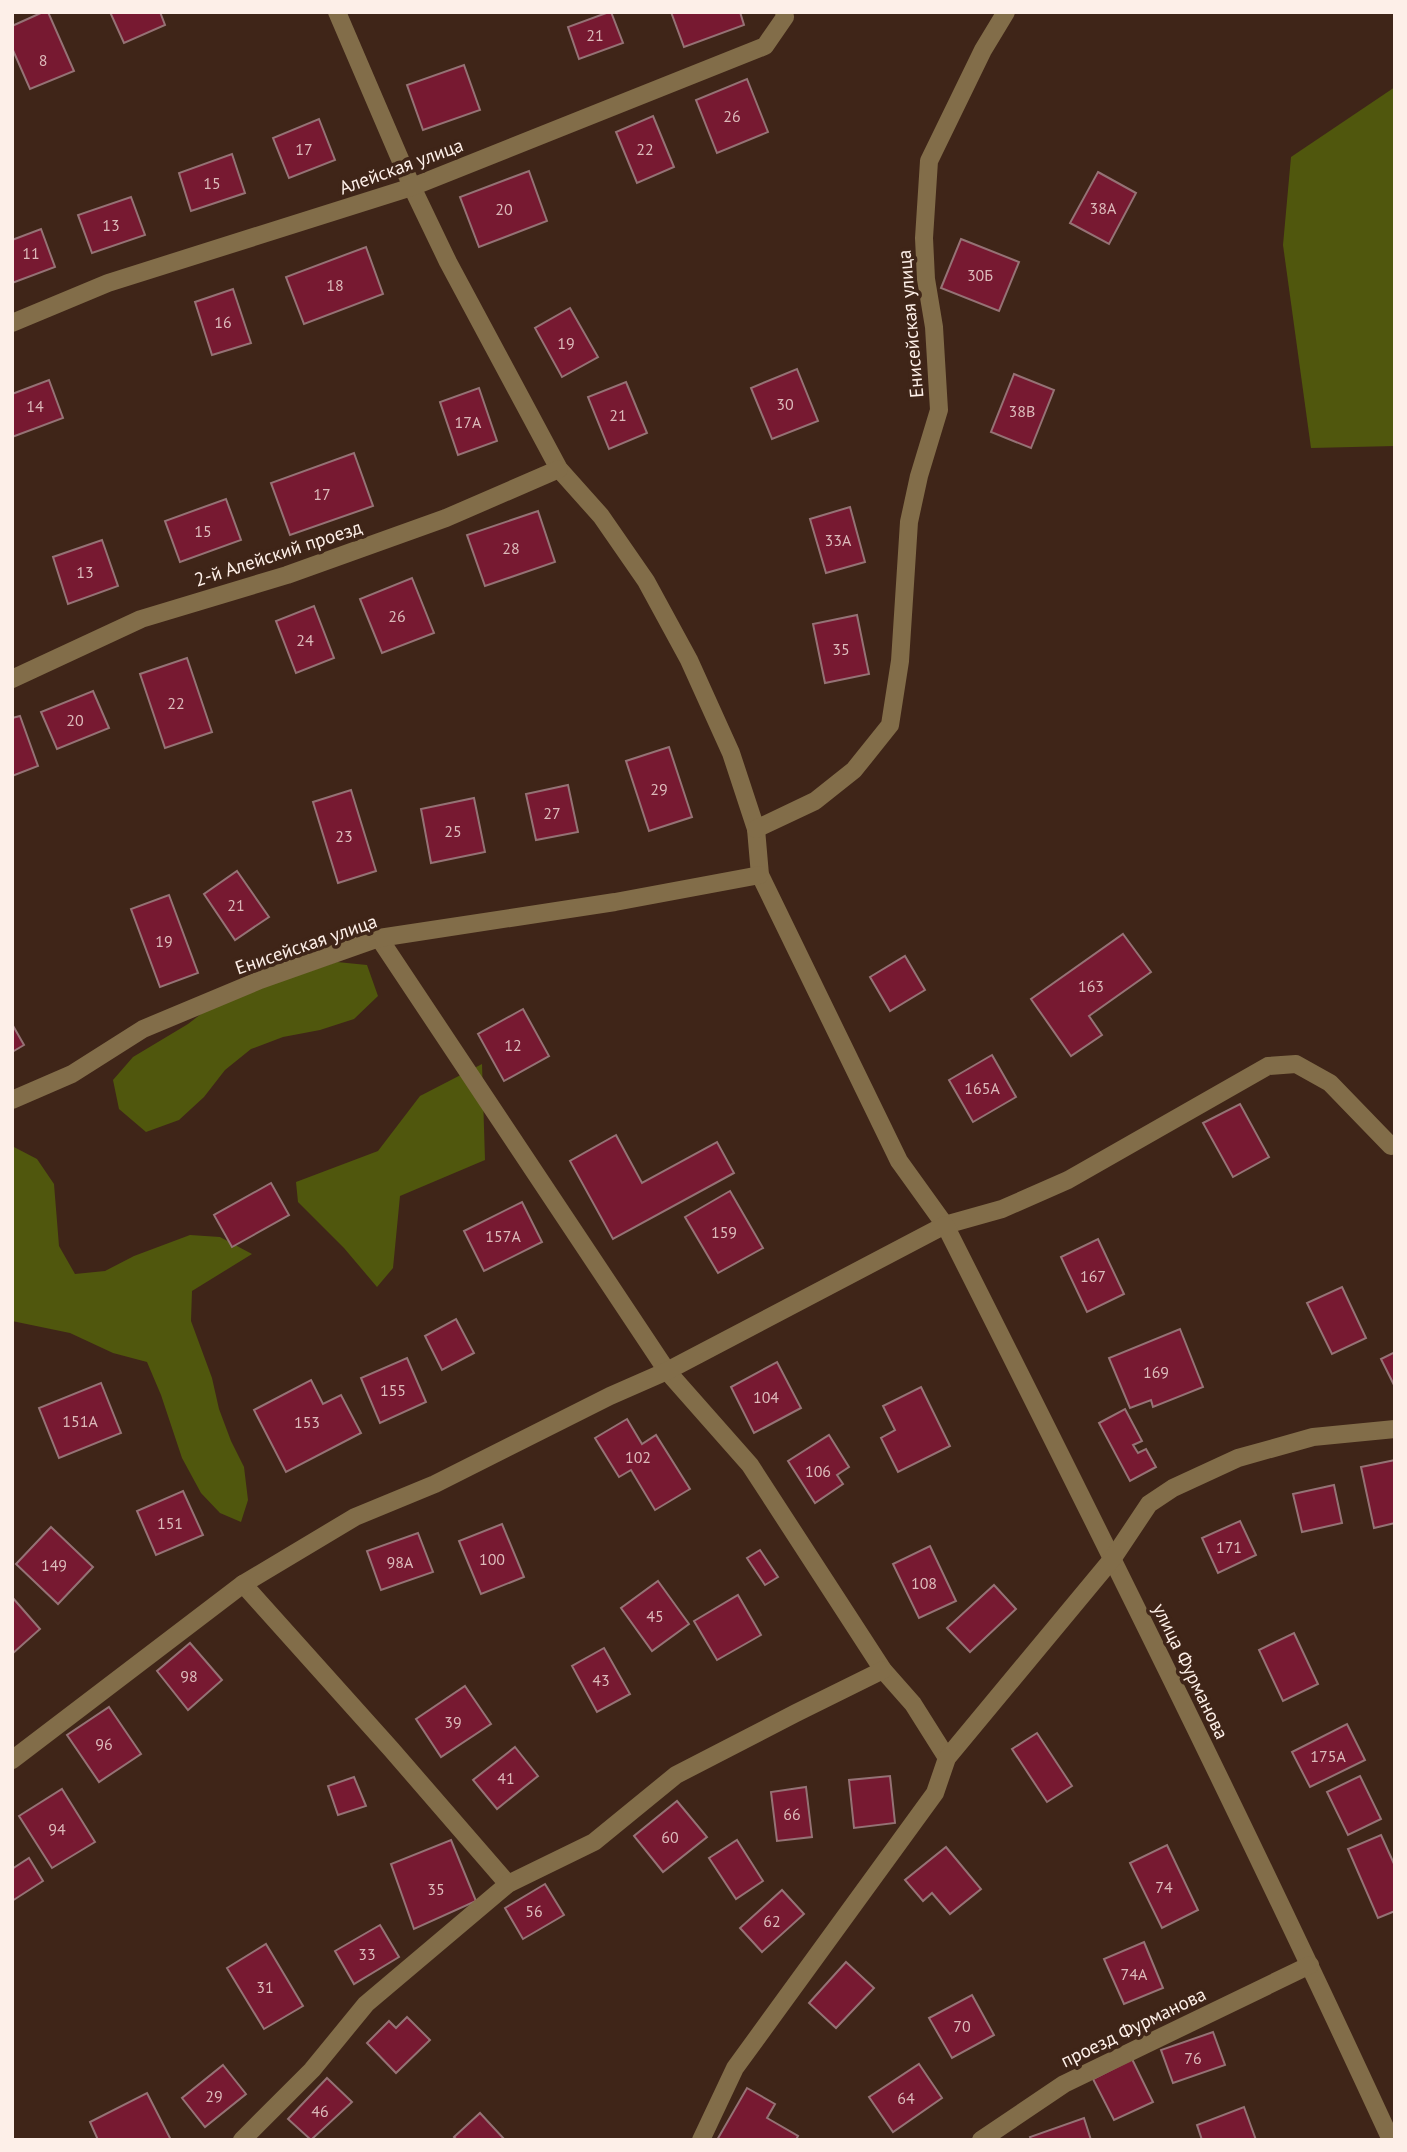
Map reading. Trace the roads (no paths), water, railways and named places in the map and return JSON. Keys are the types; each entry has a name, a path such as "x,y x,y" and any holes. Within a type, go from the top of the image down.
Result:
{"street":[{"name":"улица Фурманова","path":"337,12 447,262 559,469 601,516 646,580 689,660 731,753 756,829 761,875 899,1161 945,1225 1113,1558 1310,1965 1391,2140"},
{"name":"Енисейская улица","path":"756,829 814,801 854,770 890,725 900,662 909,522 919,475 939,411 934,327 926,279 924,238 929,160 1006,12"},
{"name":"Алейская улица","path":"12,323 108,283 412,187 765,46 785,15"},
{"name":"2-й Алейский проезд","path":"12,679 141,619 287,575 446,518 559,469"},
{"name":"Енисейская улица","path":"12,1100 72,1074 143,1029 260,980 379,938 615,902 761,875"},
{"path":"379,938 667,1371 750,1465 883,1670 913,1704 947,1758"},
{"path":"12,1760 243,1584 355,1517 435,1484 610,1396 667,1371 945,1225 1002,1209 1068,1180 1268,1066 1296,1064 1330,1083 1391,1146"},
{"path":"701,2140 735,2068 935,1793 947,1758 1113,1558 1149,1504 1173,1488 1238,1458 1313,1437 1395,1429"},
{"path":"243,1584 508,1884"},
{"path":"242,2140 312,2070 366,2004 508,1884 594,1842 676,1775 883,1670"},
{"name":"проезд Фурманова","path":"981,2140 1064,2084 1310,1965"}]}
